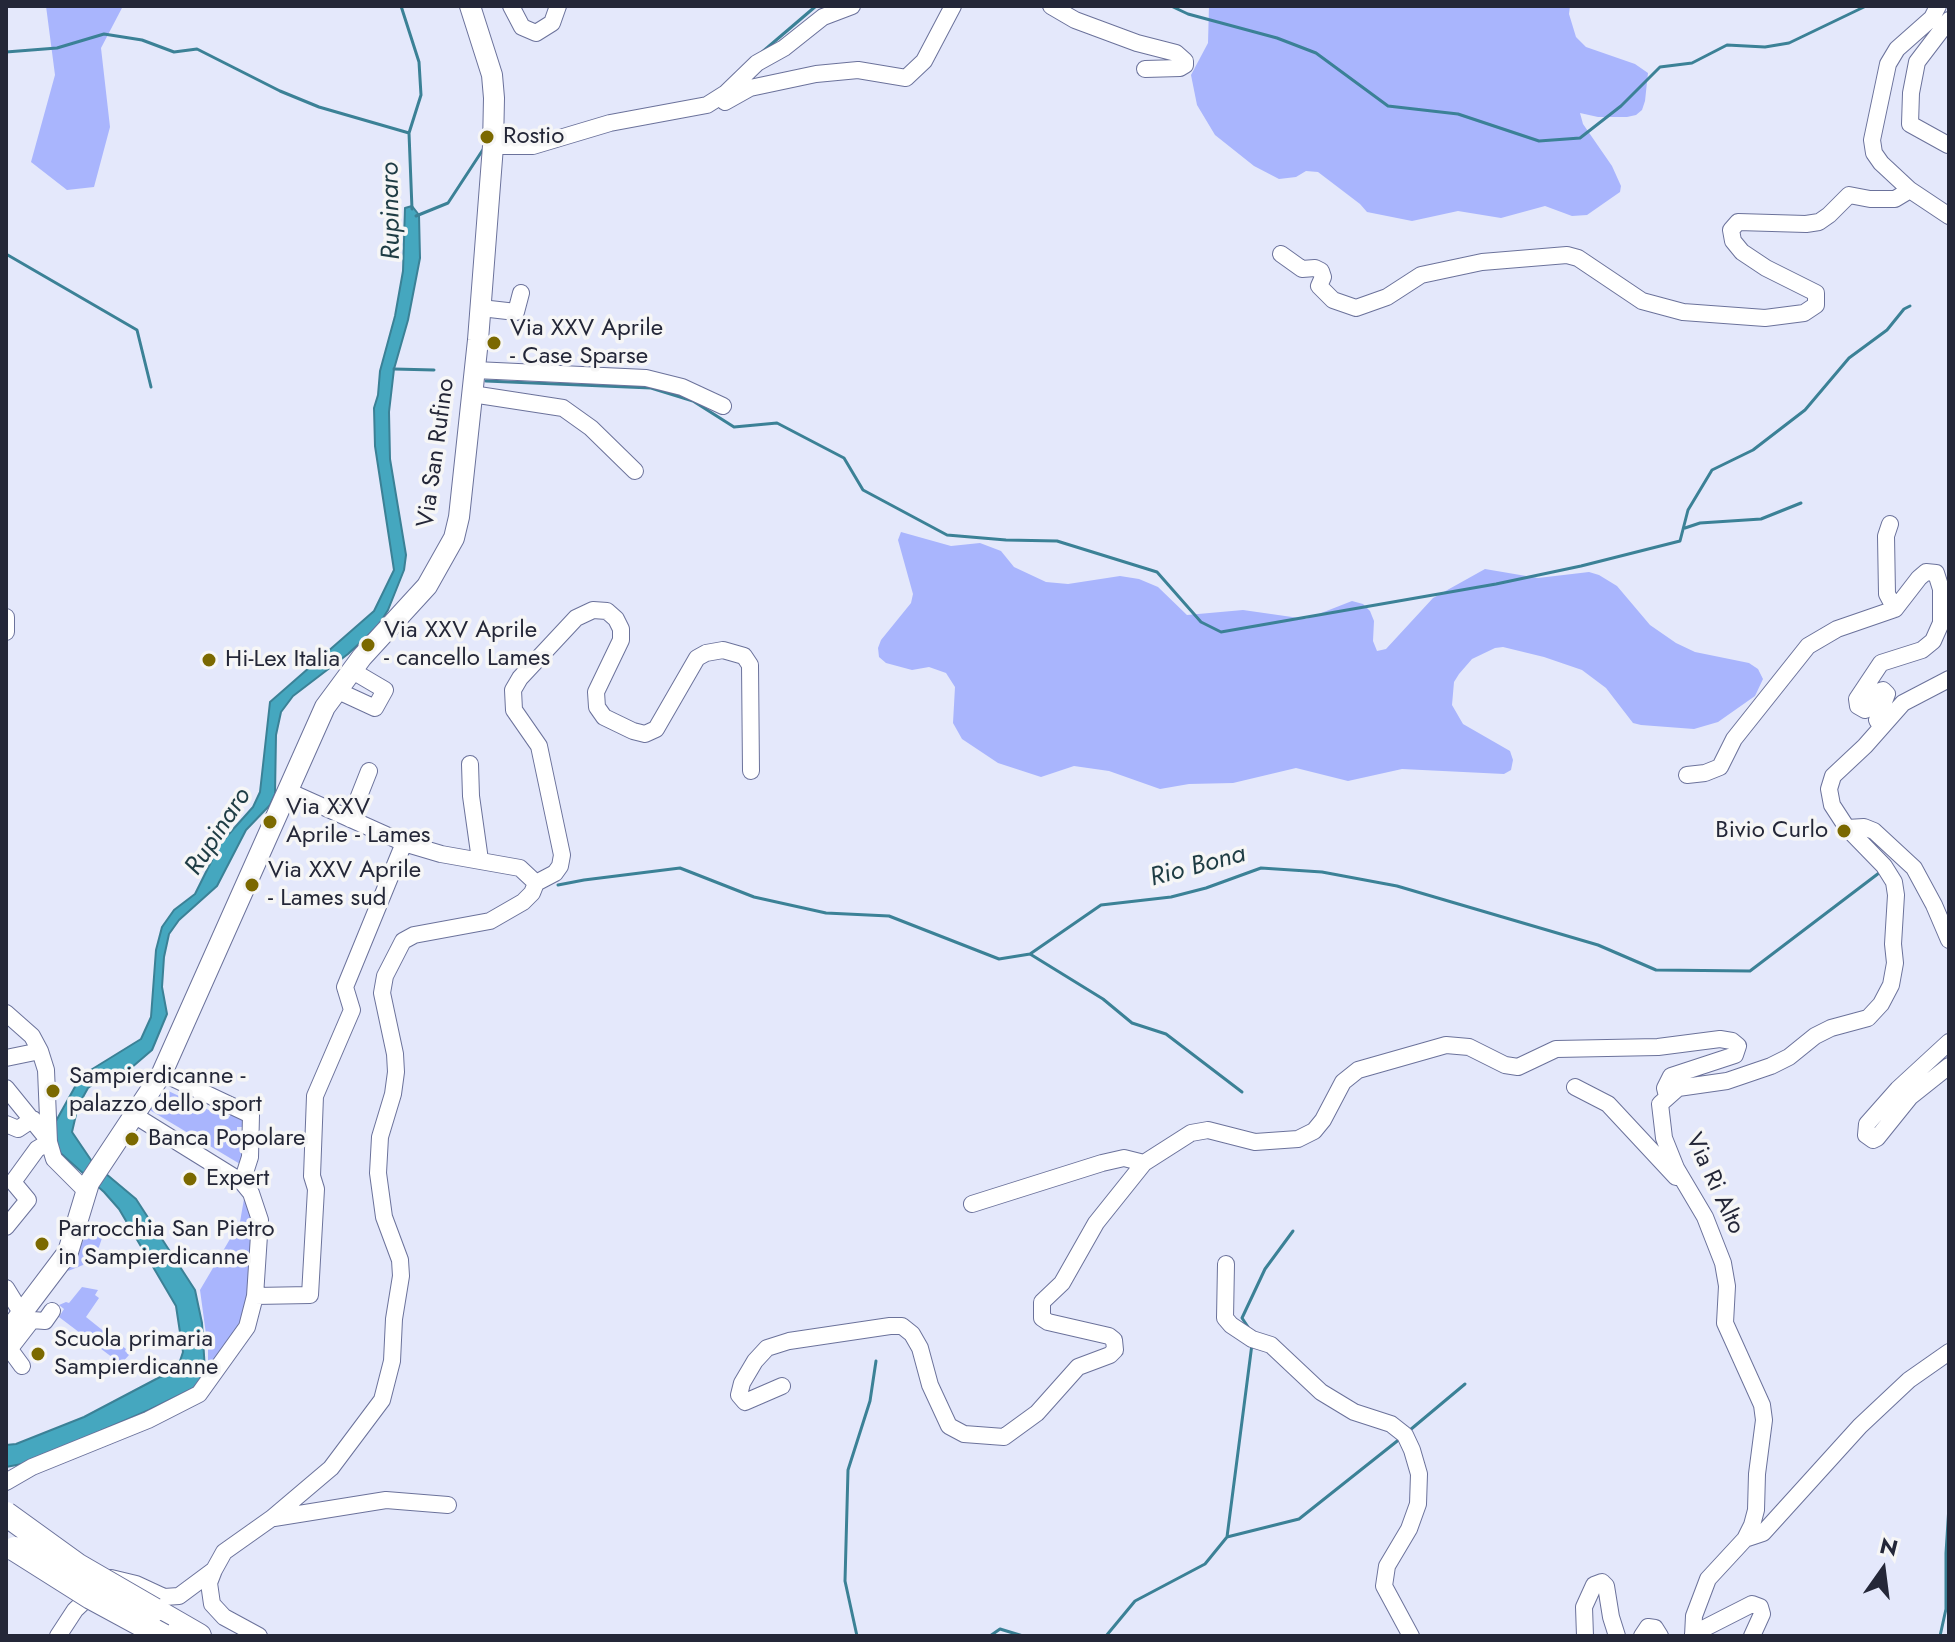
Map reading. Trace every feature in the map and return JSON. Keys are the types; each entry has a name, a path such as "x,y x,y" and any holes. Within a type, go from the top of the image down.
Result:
{"highway":[{"path":"6,1514 78,1566 199,1636"},
{"path":"6,1543 91,1597 163,1636"}],"main road":[{"name":"Via San Rufino","path":"7,1346 22,1314 68,1252 92,1181 162,1073 325,707 351,670 427,586 454,538 475,370 493,146 492,75 470,6"}],"street":[{"path":"511,6 522,27 536,33 552,23 558,6"},
{"path":"707,105 726,93 757,63 784,48 823,17 852,6"},
{"path":"493,146 533,146 610,123 707,105 717,106 750,88 816,74 858,70 906,78 924,61 953,6"},
{"path":"1051,6 1075,20 1137,43 1176,53 1185,61 1180,68 1145,69"},
{"path":"1949,11 1940,6 1932,18 1897,49 1888,64 1872,140 1874,153 1881,163 1910,190 1949,216"},
{"path":"1948,145 1910,124 1911,93 1917,62 1949,20"},
{"path":"1281,254 1302,269 1321,271 1323,277 1319,286 1333,300 1356,308 1387,297 1421,275 1482,262 1567,255 1578,258 1642,301 1683,312 1765,318 1804,313 1816,305 1818,299 1816,293 1742,252 1733,241 1731,230 1738,222 1819,222 1849,195 1895,199 1910,190"},
{"path":"481,308 516,312 521,293"},
{"path":"475,370 646,378 682,387 723,406"},
{"path":"472,394 563,408 591,428 635,471"},
{"path":"1890,524 1886,536 1887,594 1895,609"},
{"path":"1687,775 1720,767 1734,739 1808,646 1837,629 1895,609 1919,578 1926,572 1936,573 1941,589 1941,623 1933,641 1922,650 1881,663 1857,699 1858,706 1865,710 1877,692 1883,690 1887,694 1877,720 1881,726"},
{"path":"259,1636 224,1617 212,1604 209,1583 214,1570 224,1552 272,1518 331,1468 363,1429 382,1400 388,1383 401,1276 400,1260 384,1217 378,1173 380,1137 396,1072 382,993 385,976 403,941 414,935 490,921 523,902 536,883 555,873 560,866 562,855 539,746 514,710 513,690 520,678 576,618 593,610 607,611 621,629 621,640 596,692 597,707 604,717 633,731 645,734 656,729 697,658 723,650 744,656 750,665 751,771"},
{"path":"6,617 6,632"},
{"path":"336,690 375,708 385,690 351,670"},
{"path":"782,1386 745,1402 739,1395 755,1361 767,1348 789,1341 902,1326 912,1334 920,1348 930,1385 949,1426 964,1434 1004,1437 1037,1413 1078,1367 1110,1355 1115,1350 1114,1340 1109,1336 1048,1322 1042,1318 1042,1302 1062,1283 1096,1223 1144,1163 1191,1133 1208,1130 1255,1142 1298,1139 1314,1131 1343,1082 1352,1074 1446,1045 1469,1047 1505,1065 1518,1067 1556,1049 1658,1047 1720,1039 1732,1041 1738,1046 1735,1055 1671,1076 1665,1088 1667,1096 1678,1088 1727,1081 1771,1066 1789,1057 1815,1036 1873,1014 1886,994 1895,963 1894,882 1884,866 1847,828 1832,805 1829,789 1833,776 1903,703 1949,679"},
{"path":"470,764 480,860"},
{"path":"350,819 369,771"},
{"path":"288,791 404,843 441,854 520,868 536,883"},
{"path":"1847,828 1864,827 1874,831 1914,868 1949,940"},
{"path":"255,1296 310,1295 316,1189 312,1176 315,1096 352,1010 345,987 404,843"},
{"path":"6,1013 32,1036 40,1051 46,1070 49,1142 54,1159 92,1181"},
{"path":"1949,1042 1898,1089 1867,1124 1866,1135 1873,1140 1877,1138 1910,1097 1949,1066"},
{"path":"6,1058 40,1051"},
{"path":"162,1073 251,1115 250,1157 242,1182"},
{"path":"1575,1087 1608,1104 1689,1189"},
{"path":"6,1088 49,1142"},
{"name":"Via Ri Alto","path":"1667,1096 1660,1104 1664,1138 1676,1168 1705,1217 1723,1263 1727,1286 1725,1323 1762,1405 1764,1420 1756,1510 1745,1539 1708,1579 1694,1616 1693,1635"},
{"path":"6,1482 32,1467 148,1420 199,1394 247,1327 255,1296 260,1220 251,1193 242,1182 134,1115"},
{"path":"8,1128 18,1129 33,1119"},
{"path":"6,1227 28,1200 13,1182 37,1149 49,1142"},
{"path":"972,1204 1102,1163 1124,1158 1144,1163"},
{"path":"1226,1264 1225,1318 1231,1325 1252,1339 1271,1345 1321,1392 1354,1412 1391,1424 1405,1435 1419,1474 1418,1504 1409,1529 1387,1566 1384,1586 1411,1636"},
{"path":"6,1288 22,1314"},
{"path":"22,1366 7,1346 32,1320 45,1321 52,1311"},
{"path":"1745,1539 1763,1533 1860,1426 1909,1380 1949,1352"},
{"path":"272,1518 386,1500 448,1505"},
{"path":"58,1636 75,1610 110,1577 136,1584 164,1597 179,1596 214,1570"},
{"path":"1585,1636 1584,1607 1594,1585 1602,1582 1606,1586 1617,1636"},
{"path":"1693,1635 1752,1604 1760,1607 1762,1614 1752,1636"},
{"path":"1642,1636 1648,1627 1655,1628 1660,1636"}],"shaded area":[{"path":"46,6 123,6 101,48 110,127 94,187 67,190 31,162 55,75"},
{"path":"1209,6 1570,6 1569,14 1576,37 1586,47 1635,64 1648,73 1645,101 1636,115 1598,117 1580,113 1583,124 1612,166 1621,186 1620,192 1587,215 1572,216 1545,206 1501,218 1458,211 1412,221 1367,212 1318,172 1306,171 1296,177 1279,179 1254,166 1215,135 1197,105 1191,75 1208,43"},
{"path":"412,206 419,215 420,258 408,320 394,369 389,412 390,459 406,555 404,570 378,626 348,654 293,696 281,712 276,735 275,794 270,805 246,830 217,886 179,920 169,934 162,987 167,1014 152,1050 131,1068 99,1080 88,1088 78,1106 72,1132 93,1163 136,1199 195,1290 202,1323 205,1371 196,1387 149,1410 27,1463 6,1467 6,1445 16,1444 84,1417 173,1373 183,1352 176,1306 119,1209 56,1149 56,1121 81,1076 141,1039 151,1017 156,950 162,927 174,910 195,894 220,844 253,807 260,792 270,702 374,611 394,570 375,446 374,408 403,271 405,208"},
{"path":"901,532 951,546 980,543 1001,551 1014,567 1046,582 1068,584 1120,576 1139,579 1158,587 1187,615 1243,610 1306,619 1352,601 1363,604 1370,611 1377,651 1386,649 1433,598 1485,569 1538,578 1589,572 1617,586 1650,625 1676,643 1695,652 1749,663 1758,669 1763,679 1755,696 1718,722 1694,729 1641,725 1633,723 1606,688 1582,670 1544,657 1503,647 1495,648 1472,659 1459,674 1454,682 1452,705 1463,724 1510,751 1513,760 1511,770 1504,774 1402,769 1348,781 1296,768 1233,783 1189,784 1160,789 1109,771 1074,766 1041,777 998,763 962,739 953,723 955,687 946,673 929,667 912,670 886,663 879,657 881,640 911,603 913,594 898,540"},
{"path":"162,1088 228,1119 232,1112 248,1121 247,1127 237,1127 237,1147 247,1147 240,1164 148,1109"},
{"path":"245,1193 256,1219 244,1321 208,1371 200,1290 240,1222"},
{"path":"97,1227 103,1235 99,1247 83,1265 68,1271 89,1229"},
{"path":"82,1287 98,1290 95,1295 99,1298 86,1317 126,1349 129,1355 121,1364 59,1317 64,1309 59,1305 69,1303"}],"waterway":[{"name":"Rupinaro","path":"401,6 419,62 421,95 409,133 412,209"},
{"path":"761,53 816,6"},
{"path":"1171,6 1316,53 1388,106 1458,114 1539,141 1580,138 1621,106 1660,67 1692,63 1727,45 1765,47 1789,43 1866,6"},
{"path":"6,52 57,48 104,34 142,40 174,52 197,49 319,107 409,133"},
{"path":"416,216 448,203 484,148"},
{"path":"6,254 137,330 151,387"},
{"path":"486,381 651,388 693,401 734,427 777,423 844,458 863,490 947,535 1057,541 1157,572 1201,622 1221,632 1496,584 1680,541 1688,510 1712,470 1753,450 1805,410 1849,358 1887,330 1910,306"},
{"path":"394,369 434,370"},
{"path":"1685,528 1700,523 1761,519 1801,503"},
{"name":"Rio Bona","path":"558,885 680,868 754,897 826,913 889,916 999,959 1030,954 1101,905 1171,897 1261,868 1322,872 1397,886 1598,945 1656,970 1750,971 1879,873"},
{"path":"1030,954 1103,999 1132,1023 1166,1034 1242,1092"},
{"path":"1250,1330 1242,1318 1265,1269 1293,1231"},
{"path":"1106,1636 1135,1601 1205,1564 1227,1537 1252,1344"},
{"path":"857,1636 845,1581 848,1470 870,1401 876,1361"},
{"path":"1410,1430 1465,1384"},
{"path":"1227,1537 1299,1519 1401,1438"},
{"path":"1940,1636 1946,1609 1949,1506"},
{"path":"990,1636 1000,1629 1023,1636"}],"place":[{"name":"Rostio","path":"487,137"},
{"name":"Via XXV Aprile - Case Sparse","path":"494,343"},
{"name":"Via XXV Aprile - cancello Lames","path":"368,645"},
{"name":"Hi-Lex Italia","path":"209,660"},
{"name":"Via XXV Aprile - Lames","path":"270,822"},
{"name":"Bivio Curlo","path":"1844,831"},
{"name":"Via XXV Aprile - Lames sud","path":"252,885"},
{"name":"Sampierdicanne - palazzo dello sport","path":"53,1091"},
{"name":"Banca Popolare","path":"132,1139"},
{"name":"Expert","path":"190,1179"},
{"name":"Parrocchia San Pietro in Sampierdicanne","path":"42,1244"},
{"name":"Scuola primaria Sampierdicanne","path":"38,1354"}]}
